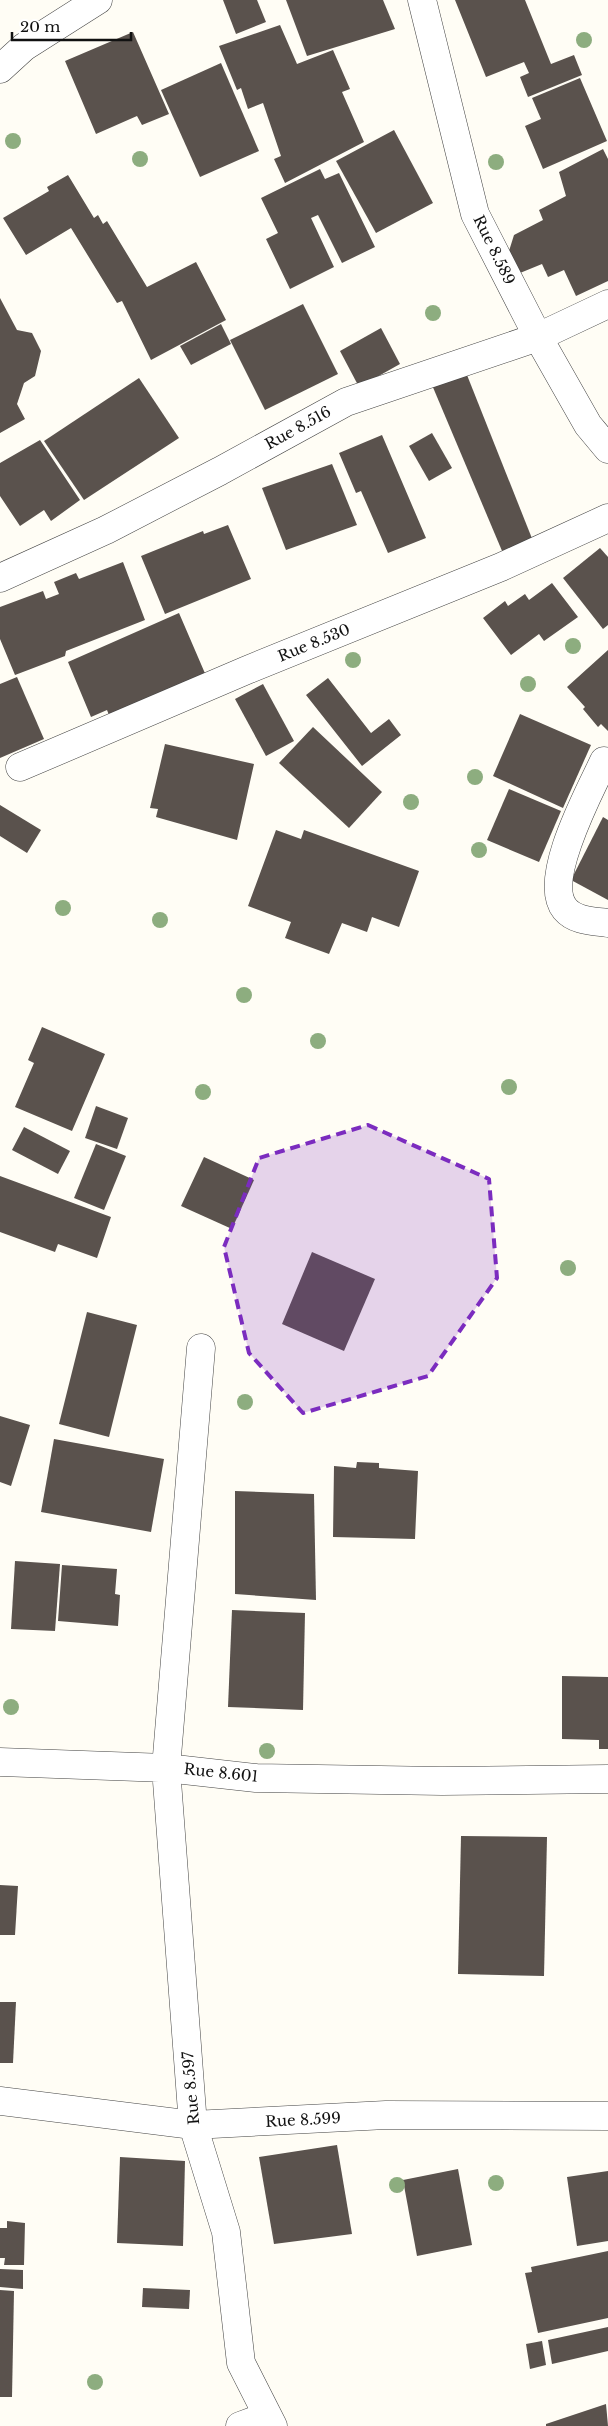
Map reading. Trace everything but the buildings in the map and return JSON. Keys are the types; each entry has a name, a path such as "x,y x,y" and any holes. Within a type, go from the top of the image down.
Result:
{"street":[{"path":"0,69 24,47 98,0"},
{"name":"Rue 8.589","path":"422,0 475,214 538,337 588,425 608,449"},
{"name":"Rue 8.516","path":"0,578 106,530 220,471 346,402 538,337 608,304"},
{"name":"Rue 8.530","path":"20,768 168,704 501,566 608,518"},
{"path":"604,761 565,847 557,894 565,909 581,920 608,922"},
{"name":"Rue 8.601","path":"201,1348 166,1768 256,1778 442,1781 608,1779"},
{"path":"0,1762 166,1768"},
{"name":"Rue 8.597","path":"166,1768 193,2125 226,2232 241,2363 270,2421"},
{"name":"Rue 8.599","path":"0,2101 193,2125 386,2115 608,2116"},
{"path":"240,2426 270,2421"}],"highlighted area":[{"path":"368,1125 489,1179 497,1278 428,1376 303,1413 249,1353 224,1247 259,1158"}]}
